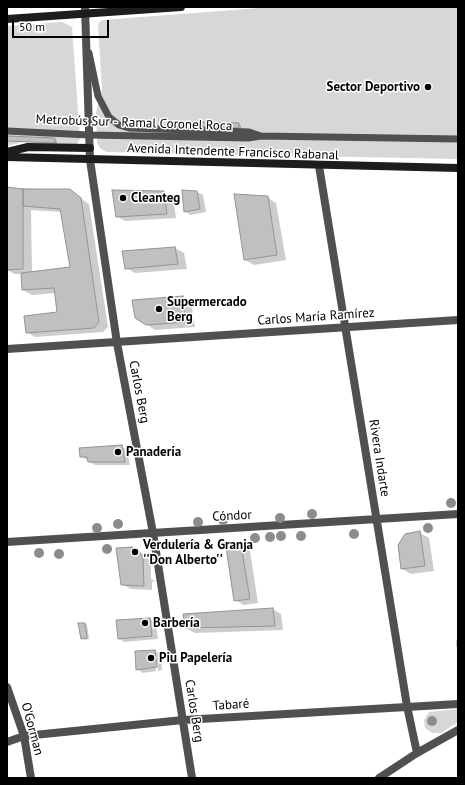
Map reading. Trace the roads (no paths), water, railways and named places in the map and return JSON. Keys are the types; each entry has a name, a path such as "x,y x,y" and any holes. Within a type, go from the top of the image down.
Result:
{"main road":[{"path":"7,19 86,10 181,7"},
{"path":"7,152 28,147 90,148"},
{"name":"Avenida Intendente Francisco Rabanal","path":"7,157 319,166 458,168"}],"street":[{"name":"Carlos Berg","path":"86,10 90,160 117,343 153,533 192,778"},
{"name":"Rivera Indarte","path":"319,166 407,706 417,753"},
{"name":"Carlos María Ramírez","path":"7,349 458,320"},
{"name":"Cóndor","path":"7,542 458,514"},
{"name":"O'Gorman","path":"7,688 24,736 31,778"},
{"name":"Tabaré","path":"7,742 24,736 183,720 458,704"},
{"path":"379,778 417,753 458,730"}],"lane":[{"name":"Metrobús Sur - Ramal Coronel Roca","path":"87,42 98,96 109,117 119,125 129,128 249,132 261,136"},
{"name":"Metrobús Sur - Ramal Coronel Roca","path":"7,131 89,135 248,138 261,136 458,139"}],"place":[{"name":"Sector Deportivo","path":"428,87"},
{"name":"Cleanteg","path":"123,198"},
{"name":"Supermercado Berg","path":"159,309"},
{"name":"Panadería","path":"118,452"},
{"name":"Verdulería & Granja ''Don Alberto''","path":"135,552"},
{"name":"Barbería","path":"145,623"},
{"name":"Piu Papelería","path":"151,658"}]}
